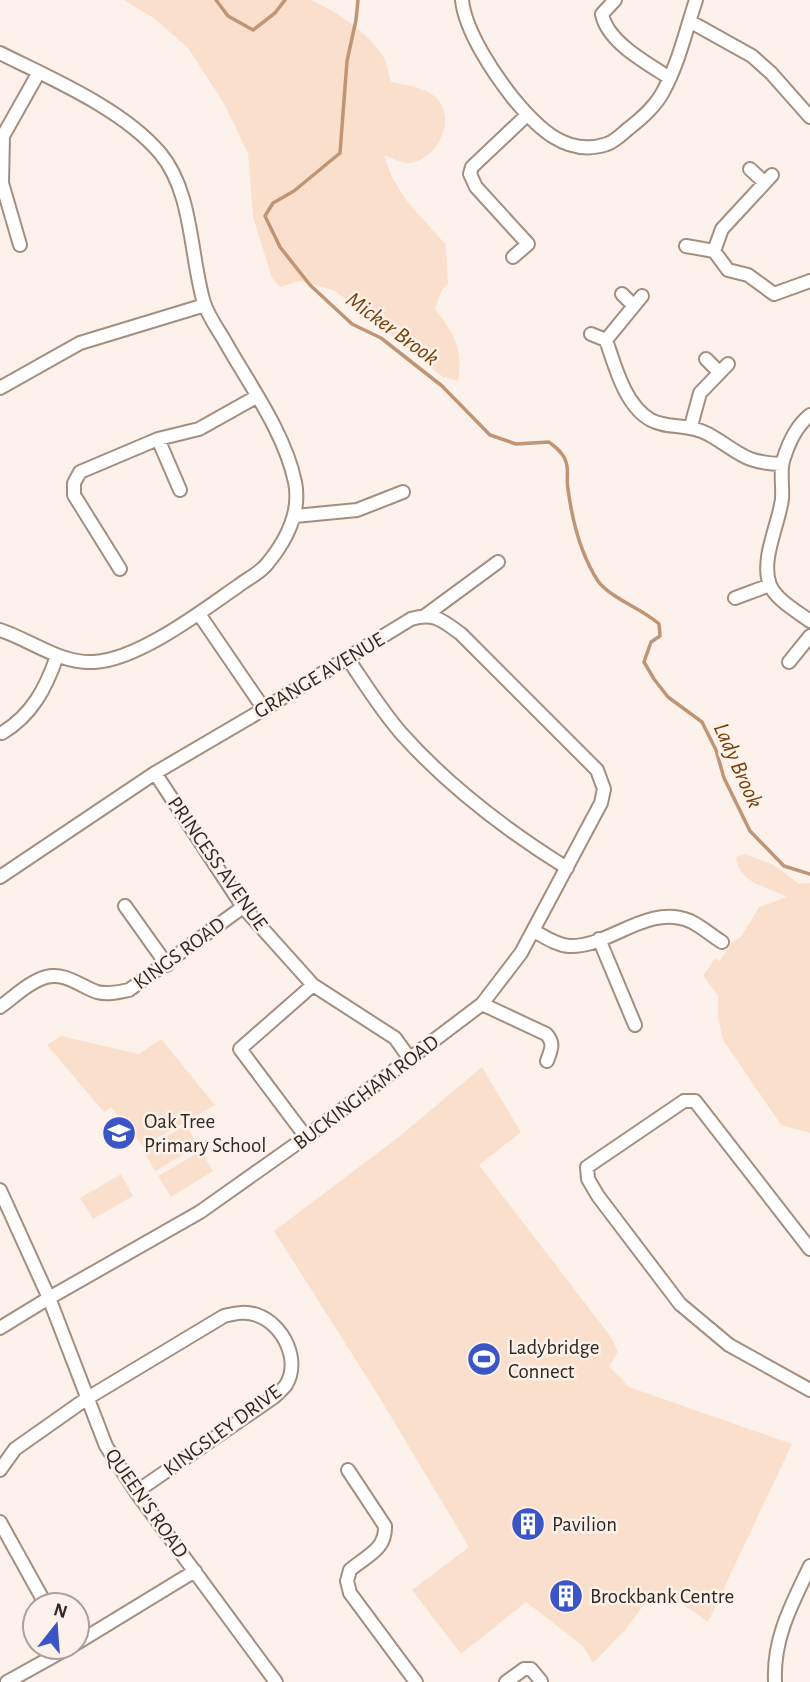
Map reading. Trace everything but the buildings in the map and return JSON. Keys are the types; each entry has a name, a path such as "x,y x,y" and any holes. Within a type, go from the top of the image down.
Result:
{"street":[{"path":"462,0 463,10 474,35 505,89 527,115 550,136 568,145 588,147 608,144 654,104 670,78 691,22 696,0"},
{"path":"615,0 602,14 604,23 631,54 670,78"},
{"path":"691,22 752,56 810,117"},
{"path":"0,53 122,118 142,133 162,155 178,180 205,305 287,453 295,485 295,516 283,541 265,566 199,614 125,655 94,662 57,656 0,630"},
{"path":"20,245 2,183 3,136 39,72"},
{"path":"513,257 528,244 476,187 470,174 472,167 527,115"},
{"path":"714,251 722,229 768,179 750,169"},
{"path":"686,246 714,251 728,270 748,275 774,299 810,281"},
{"path":"606,340 637,300 622,294"},
{"path":"0,388 80,343 205,305"},
{"path":"592,334 606,340 621,385 634,404 650,420 691,426 758,463 782,464"},
{"path":"691,426 700,393 723,368 706,359"},
{"path":"120,569 74,495 74,483 80,472 158,439 199,429 256,397"},
{"path":"810,415 792,437 782,464 782,498 769,553 770,585 785,603 810,621"},
{"path":"158,439 180,490"},
{"path":"295,516 357,510 403,492"},
{"name":"GRANGE AVENUE","path":"0,877 155,773 411,619 426,615 498,562"},
{"path":"735,598 770,585"},
{"path":"199,614 264,709"},
{"name":"BUCKINGHAM ROAD","path":"0,1328 200,1212 306,1137 482,1004 506,975 534,930 601,803 604,789 597,769 461,634 442,620 426,615"},
{"path":"789,662 810,636"},
{"path":"2,733 20,722 37,701 57,656"},
{"path":"348,659 379,705 445,778 522,840 567,868"},
{"name":"PRINCESS AVENUE","path":"155,773 243,907 313,985 395,1038 410,1059"},
{"path":"125,906 167,965"},
{"name":"KINGS ROAD","path":"0,1007 44,977 58,975 99,993 129,990 167,965 243,907"},
{"path":"534,930 559,944 569,946 599,939 650,919 675,918 690,921 722,942"},
{"path":"599,939 635,1025"},
{"path":"306,1137 240,1049 313,985"},
{"path":"482,1004 546,1034 553,1047 547,1061"},
{"path":"810,1250 695,1101 684,1101 587,1167 588,1179 598,1196 680,1304 729,1345 810,1390"},
{"name":"QUEEN'S ROAD","path":"0,1190 49,1298 106,1446 136,1492 276,1682"},
{"name":"KINGSLEY DRIVE","path":"0,1470 15,1449 86,1399 224,1316 242,1312 259,1316 272,1324 285,1338 290,1353 291,1368 286,1384 274,1397 136,1492"},
{"path":"348,1470 385,1527 386,1538 377,1549 350,1570 347,1581 350,1593 416,1682"},
{"path":"0,1522 38,1591"},
{"path":"782,1682 774,1682 775,1653 780,1632 810,1566"},
{"path":"91,1634 195,1571"},
{"path":"7,1682 45,1661"},
{"path":"506,1682 524,1669 531,1669 541,1681"}],"shaded area":[{"path":"124,0 311,0 341,16 369,38 386,62 391,82 424,90 441,104 445,124 437,145 429,154 410,163 384,155 392,177 406,200 446,245 448,283 442,290 435,309 456,343 460,360 458,381 443,377 394,339 385,326 333,290 299,281 280,287 272,278 253,217 248,153 223,102 188,48 155,19"},
{"path":"745,854 774,865 799,884 810,883 810,1133 781,1125 723,1040 718,1018 718,995 703,976 715,958 720,961 732,942 741,937 759,907 787,897 755,883 743,874 736,857"},
{"path":"61,1036 139,1054 161,1039 215,1105 143,1146 111,1107 104,1112 47,1045"},
{"name":"Ladybridge Connect","path":"482,1067 521,1132 479,1165 611,1337 618,1352 609,1366 629,1387 792,1444 708,1622 678,1601 655,1598 645,1603 626,1629 593,1663 583,1646 526,1602 461,1654 412,1590 469,1547 378,1395 274,1231 400,1136"},
{"path":"186,1125 198,1146 155,1171 143,1150"},
{"path":"201,1151 213,1171 171,1197 158,1176"},
{"path":"121,1174 133,1196 93,1219 80,1198"}],"waterway":[{"name":"Micker Brook","path":"216,0 228,16 253,30 275,13 285,0"},
{"name":"Micker Brook","path":"358,0 347,61 340,153 294,191 273,203 265,216 280,247 310,285 352,324 381,338 442,386 490,435 516,444 549,442 561,453 567,465 567,486 575,524 592,571 610,593 659,624 660,636 651,642 644,662 654,679 668,697 702,722 716,750 724,778 750,831 784,866 810,874"}],"place":[{"name":"Oak Tree Primary School","path":"119,1133"},
{"name":"Ladybridge Connect","path":"484,1359"},
{"name":"Pavilion","path":"528,1524"},
{"name":"Brockbank Centre","path":"566,1596"}],"water label":[{"name":"Lady Brook","path":"739,765"}]}
